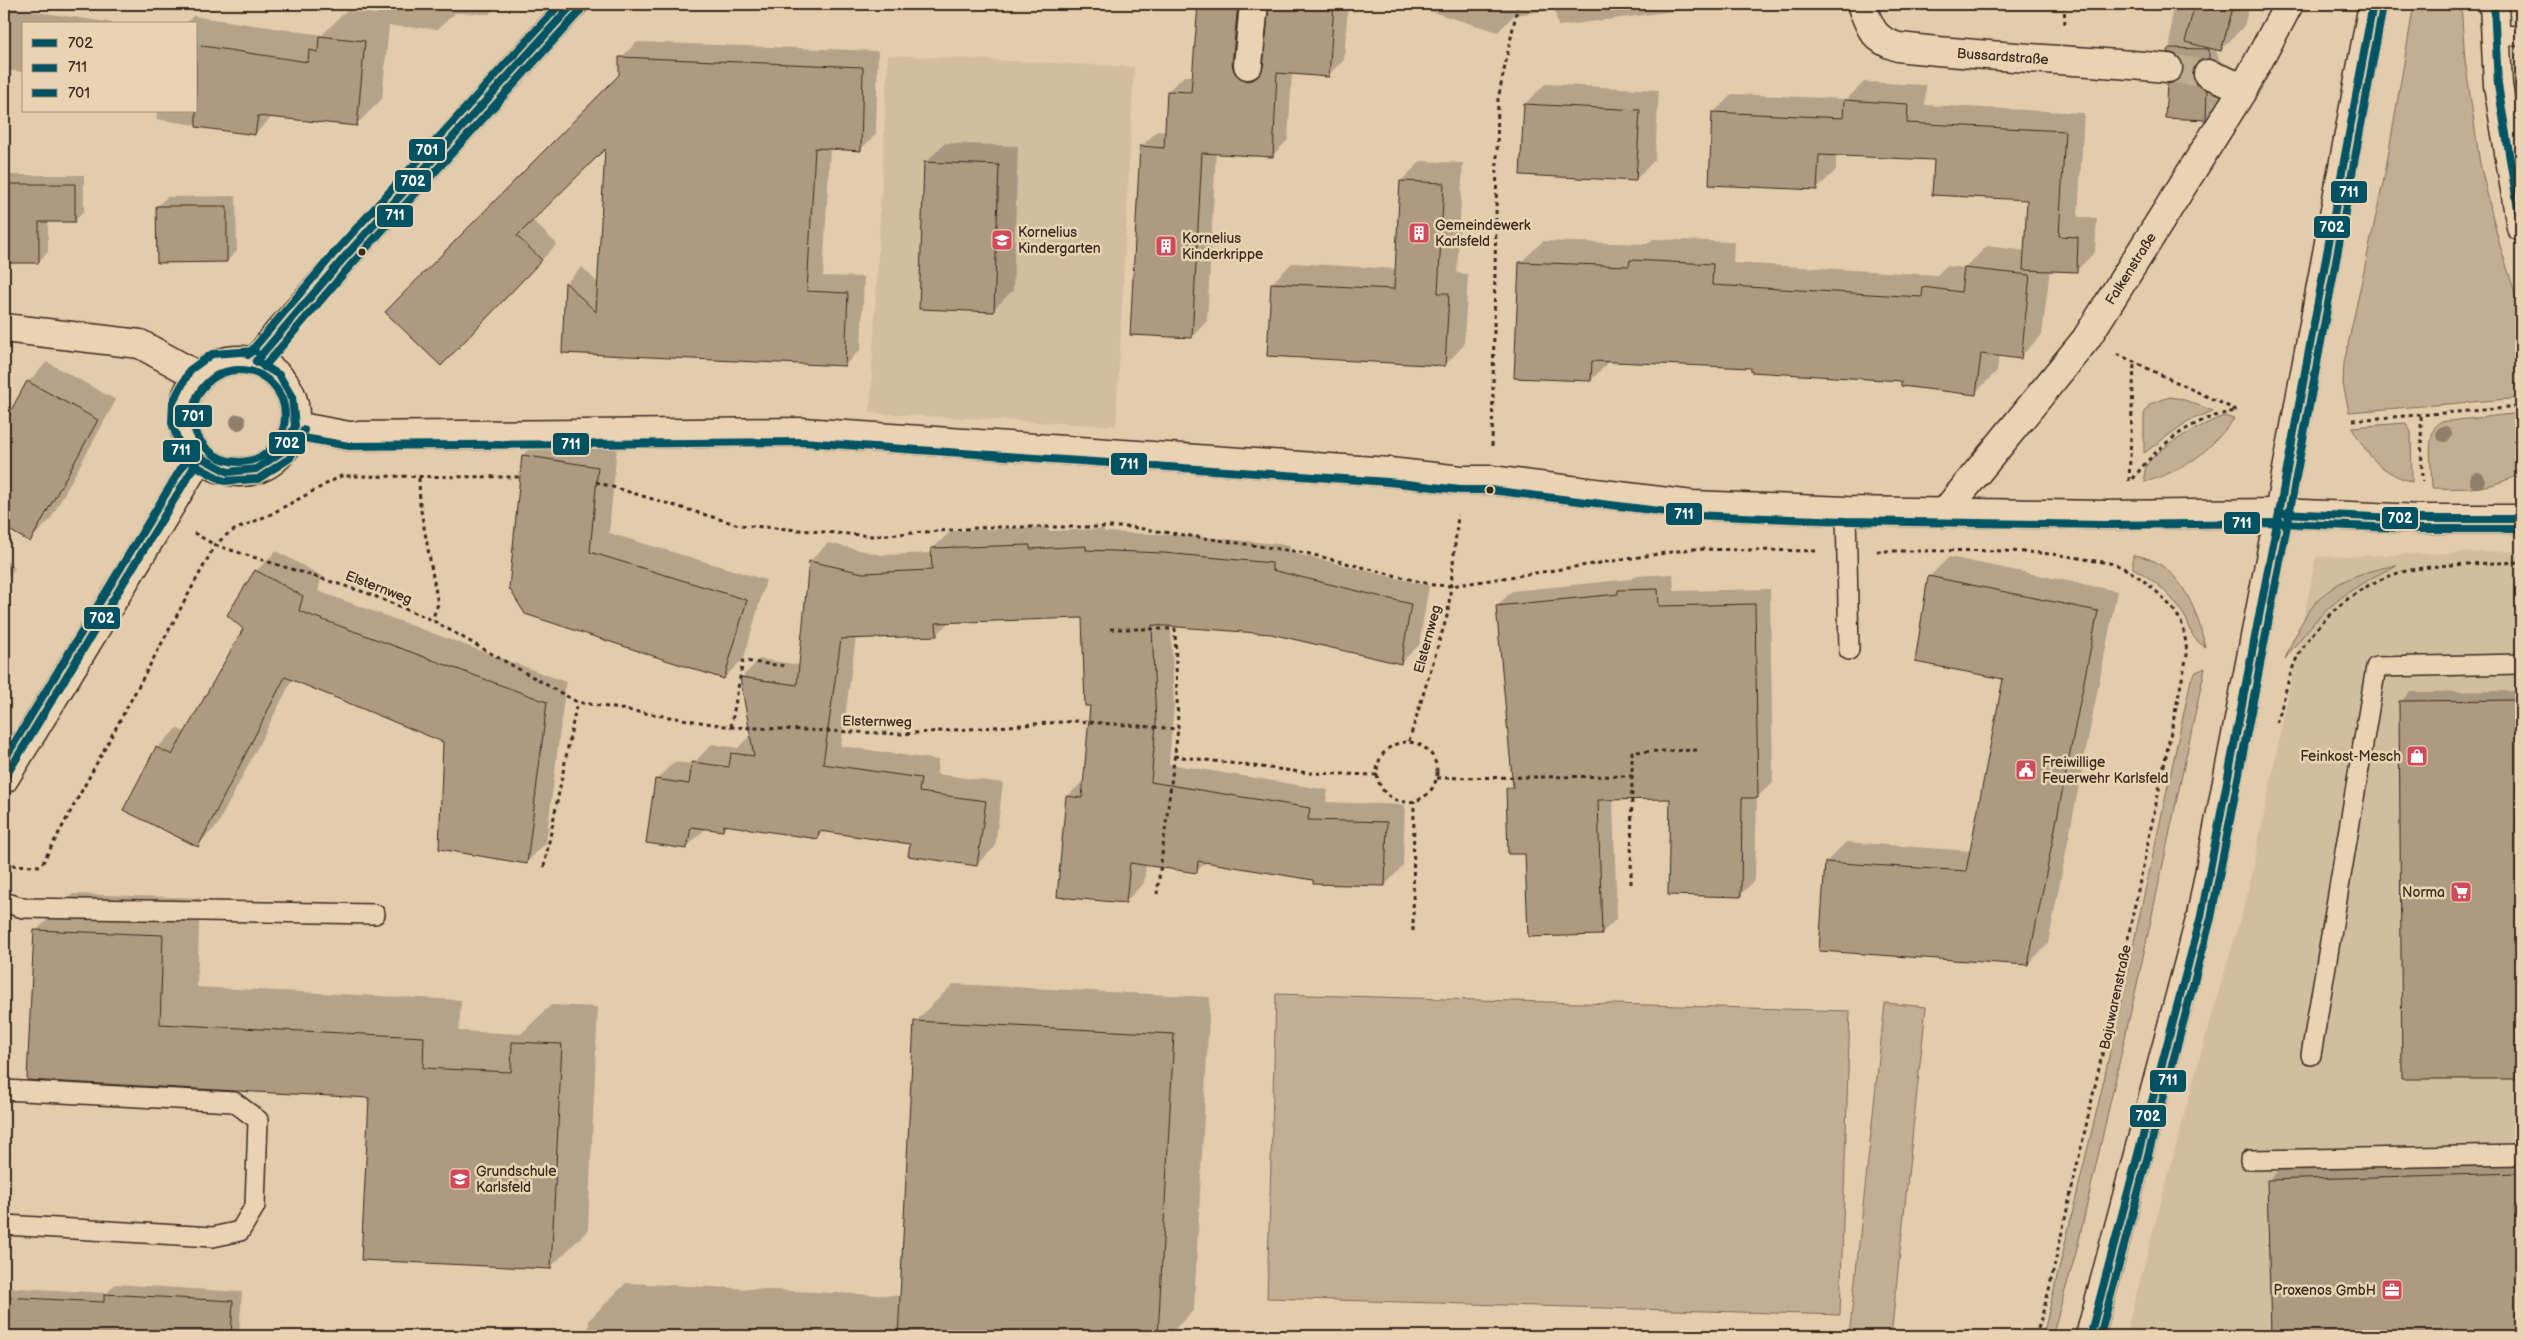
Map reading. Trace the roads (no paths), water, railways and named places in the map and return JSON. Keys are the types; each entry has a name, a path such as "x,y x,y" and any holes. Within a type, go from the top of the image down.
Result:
{"street":[{"path":"256,362 277,334 343,259 573,4"},
{"path":"1248,65 1254,4"},
{"name":"Bussardstraße","path":"1861,4 1871,30 1876,36 1884,43 1898,47 1990,56 2066,59 2168,68"},
{"name":"Falkenstraße","path":"1944,513 2086,338 2244,88 2289,4"},
{"path":"2090,1336 2201,916 2280,513 2373,4"},
{"path":"2494,4 2509,36 2498,85 2514,142 2521,227"},
{"path":"2208,74 2244,88"},
{"path":"4,328 140,344 198,376"},
{"path":"256,362 279,375 292,397 295,426 283,451 256,470 228,472 200,457 190,445 182,422 183,404 198,376 215,364 256,362"},
{"path":"295,426 349,436 802,432 1379,471 1461,480 1491,480 1692,505 1944,513 2280,513 2421,519 2521,519"},
{"path":"4,779 200,457"}],"lane":[{"path":"1846,511 1849,650"},
{"path":"2311,1055 2376,667 2521,664"},
{"path":"4,902 23,908 375,914"},
{"path":"4,1090 234,1102 258,1120 255,1206 240,1231 214,1237 4,1225"},
{"path":"2250,1160 2521,1155"}],"tunnel":[{"path":"2168,68 2208,74"}],"place":[{"name":"Gemeindewerk Karlsfeld","path":"1419,233"},
{"name":"Kornelius Kindergarten","path":"1002,240"},
{"name":"Kornelius Kinderkrippe","path":"1166,246"},
{"name":"Feinkost-Mesch","path":"2417,756"},
{"name":"Freiwillige Feuerwehr Karlsfeld","path":"2026,770"},
{"name":"Norma","path":"2461,892"},
{"name":"Grundschule Karlsfeld","path":"460,1179"},
{"name":"Proxenos GmbH","path":"2392,1290"}]}
